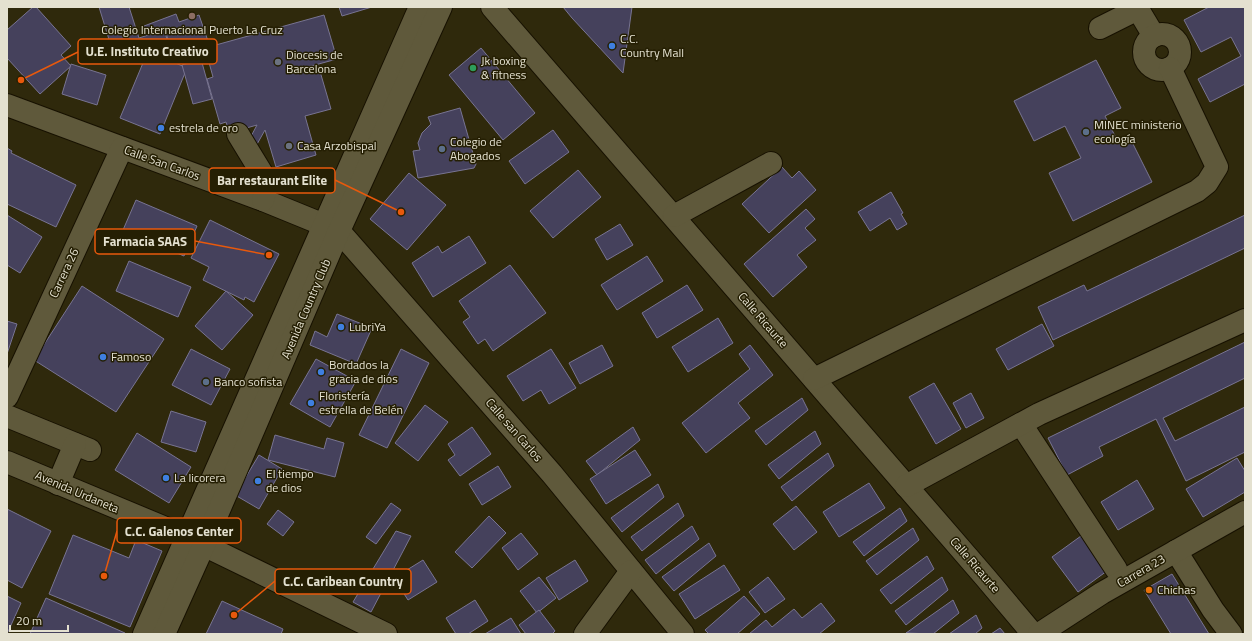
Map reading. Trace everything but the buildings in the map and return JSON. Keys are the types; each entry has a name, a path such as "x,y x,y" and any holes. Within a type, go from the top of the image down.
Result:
{"street":[{"name":"Avenida Country Club","path":"164,634 196,541 332,228 420,7"},
{"name":"Avenida Country Club","path":"332,228 441,7"},
{"name":"Calle Ricaurte","path":"492,7 674,216 1033,634"},
{"path":"814,379 1197,191 1206,183 1217,167 1170,68 1165,70 1155,69 1147,62 1145,58 1144,48 1154,36 1139,11 1134,11 1100,28"},
{"name":"Calle San Carlos","path":"7,105 263,200 332,228"},
{"path":"238,134 266,180 263,200"},
{"name":"Carrera 26","path":"7,397 122,148"},
{"path":"674,216 771,163"},
{"name":"Calle san Carlos","path":"332,228 552,474 683,634"},
{"path":"906,486 1039,414 1245,320"},
{"path":"7,416 82,447 58,484"},
{"path":"1022,424 1116,569"},
{"name":"Avenida Urdaneta","path":"7,462 196,541 386,634"},
{"name":"Carrera 23","path":"1039,634 1102,593 1245,512"},
{"name":"Avenida Country Club","path":"144,634 196,541"},
{"path":"1176,551 1213,610 1231,634"},
{"path":"585,634 631,571"}],"place":[{"name":"Colegio Internacional Puerto La Cruz","path":"192,16"},
{"name":"C.C. Country Mall","path":"612,46"},
{"name":"Diocesis de Barcelona","path":"278,62"},
{"name":"Jk boxing & fitness","path":"473,68"},
{"name":"U.E. Instituto Creativo","path":"21,80"},
{"name":"estrela de oro","path":"161,128"},
{"name":"MINEC ministerio ecología","path":"1086,132"},
{"name":"Casa Arzobispal","path":"289,146"},
{"name":"Colegio de Abogados","path":"442,149"},
{"name":"Bar restaurant Elite","path":"401,212"},
{"name":"Farmacia SAAS","path":"269,255"},
{"name":"LubriYa","path":"341,327"},
{"name":"Famoso","path":"103,357"},
{"name":"Bordados la gracia de dios","path":"321,372"},
{"name":"Banco sofista","path":"206,382"},
{"name":"Floristería estrella de Belén","path":"311,403"},
{"name":"La licorera","path":"166,478"},
{"name":"El tiempo de dios","path":"258,481"},
{"name":"C.C. Galenos Center","path":"104,576"},
{"name":"Chichas","path":"1149,590"},
{"name":"C.C. Caribean Country","path":"234,615"}]}
